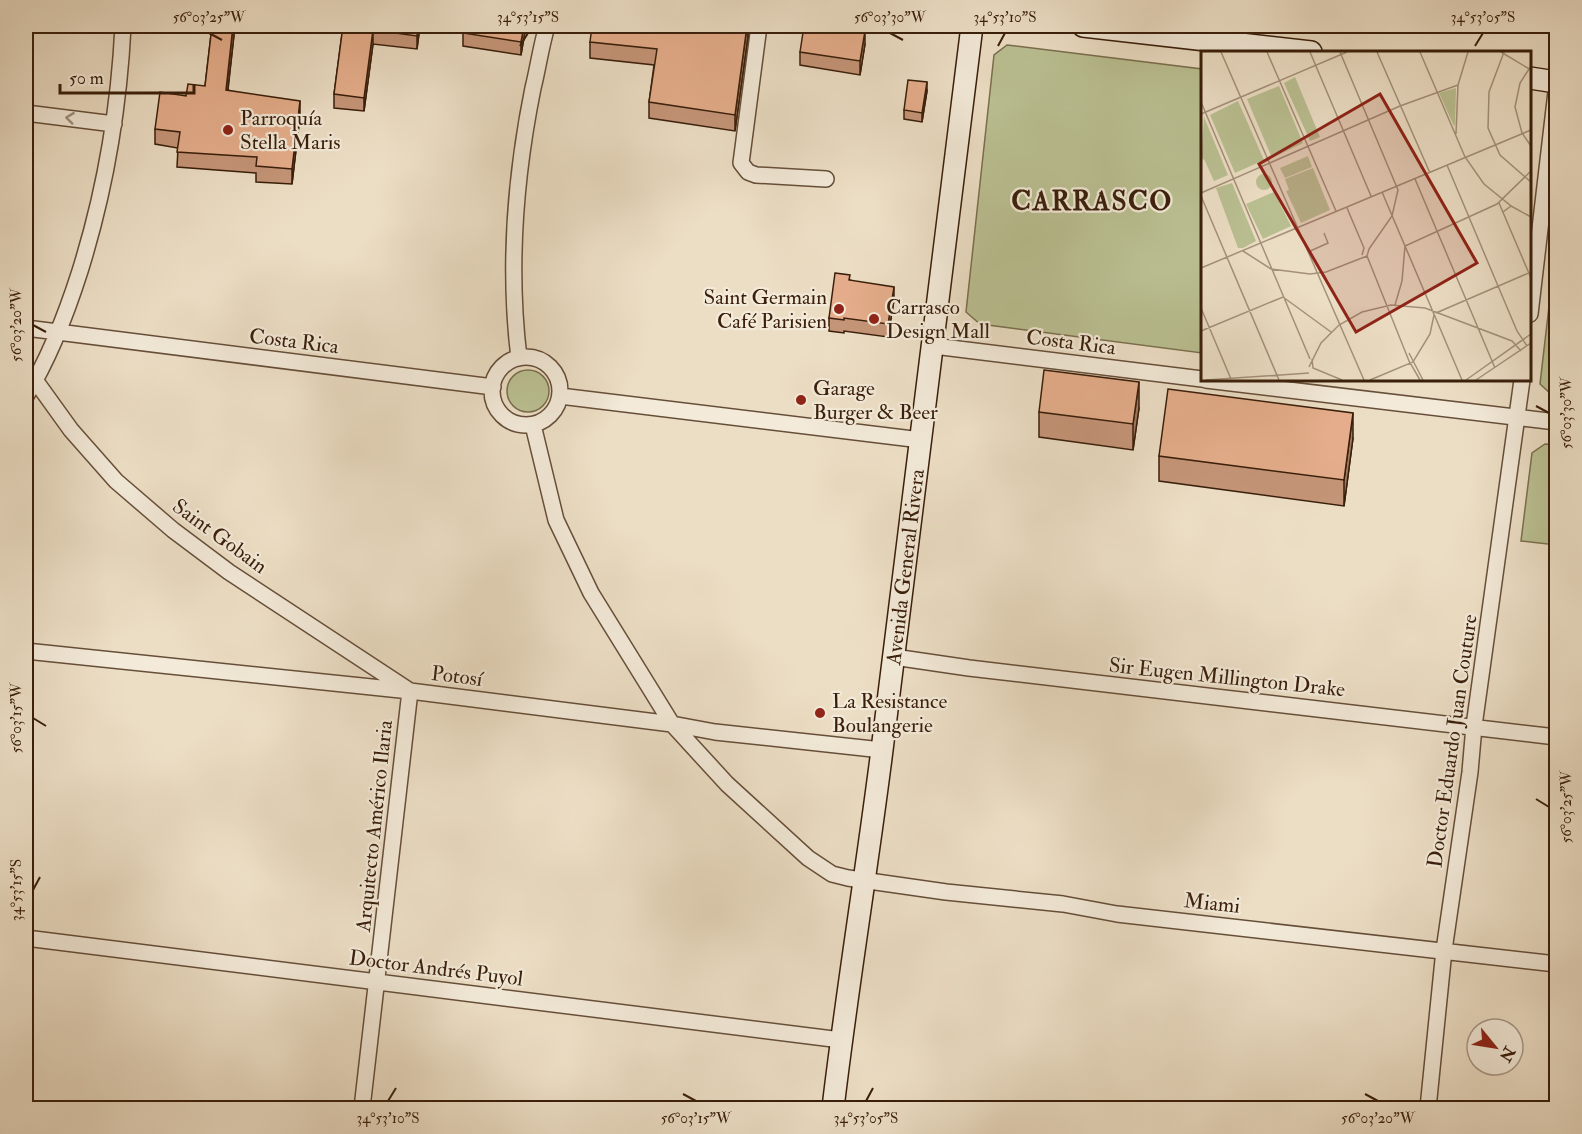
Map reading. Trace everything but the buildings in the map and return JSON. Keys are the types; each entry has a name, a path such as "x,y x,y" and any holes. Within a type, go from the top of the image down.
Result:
{"main road":[{"name":"Avenida General Rivera","path":"833,1108 934,346 972,26"},
{"path":"1083,26 1302,51"},
{"path":"1531,78 1557,81"}],"street":[{"path":"26,396 59,332 92,233 114,124 123,26"},
{"path":"519,358 513,314 514,227 525,127 547,26"},
{"path":"759,26 741,163 748,172 756,176 826,179"},
{"path":"1531,306 1557,92"},
{"path":"26,113 114,124"},
{"name":"Costa Rica","path":"26,328 493,387"},
{"name":"Costa Rica","path":"934,346 1201,379"},
{"path":"519,358 537,359 553,369 560,386 556,409 540,423 533,425 517,424 503,416 494,403 493,387 499,372 511,361 519,358"},
{"name":"Saint Gobain","path":"36,380 71,430 116,481 173,530 230,572 410,691"},
{"name":"Costa Rica","path":"1220,381 1557,422"},
{"name":"Doctor Eduardo Juan Couture","path":"1428,1108 1444,950 1522,381"},
{"path":"560,396 921,440"},
{"name":"Miami","path":"533,425 556,520 591,593 672,724 727,784 808,858 832,874 946,892 1064,904 1117,914 1557,964"},
{"name":"Potosí","path":"26,651 410,691 672,724 715,732 882,750"},
{"name":"Sir Eugen Millington Drake","path":"894,657 969,668 1557,737"},
{"name":"Arquitecto Américo Ilaria","path":"362,1108 410,691"},
{"name":"Doctor Andrés Puyol","path":"26,938 841,1040"}],"green space":[{"path":"1007,45 1201,69 1201,353 980,324 966,312 994,55"},
{"path":"1556,246 1556,396 1540,384"},
{"path":"528,370 543,376 549,391 543,406 528,412 513,406 507,391 513,376"},
{"path":"1545,444 1556,445 1556,545 1521,541 1532,453"}],"place":[{"name":"Parroquía Stella Maris","path":"228,130"},
{"name":"Saint Germain Café Parisien","path":"839,309"},
{"name":"Carrasco Design Mall","path":"874,319"},
{"name":"Garage Burger & Beer","path":"801,400"},
{"name":"La Resistance Boulangerie","path":"820,713"}],"district":[{"name":"CARRASCO","path":"1092,201"}]}
